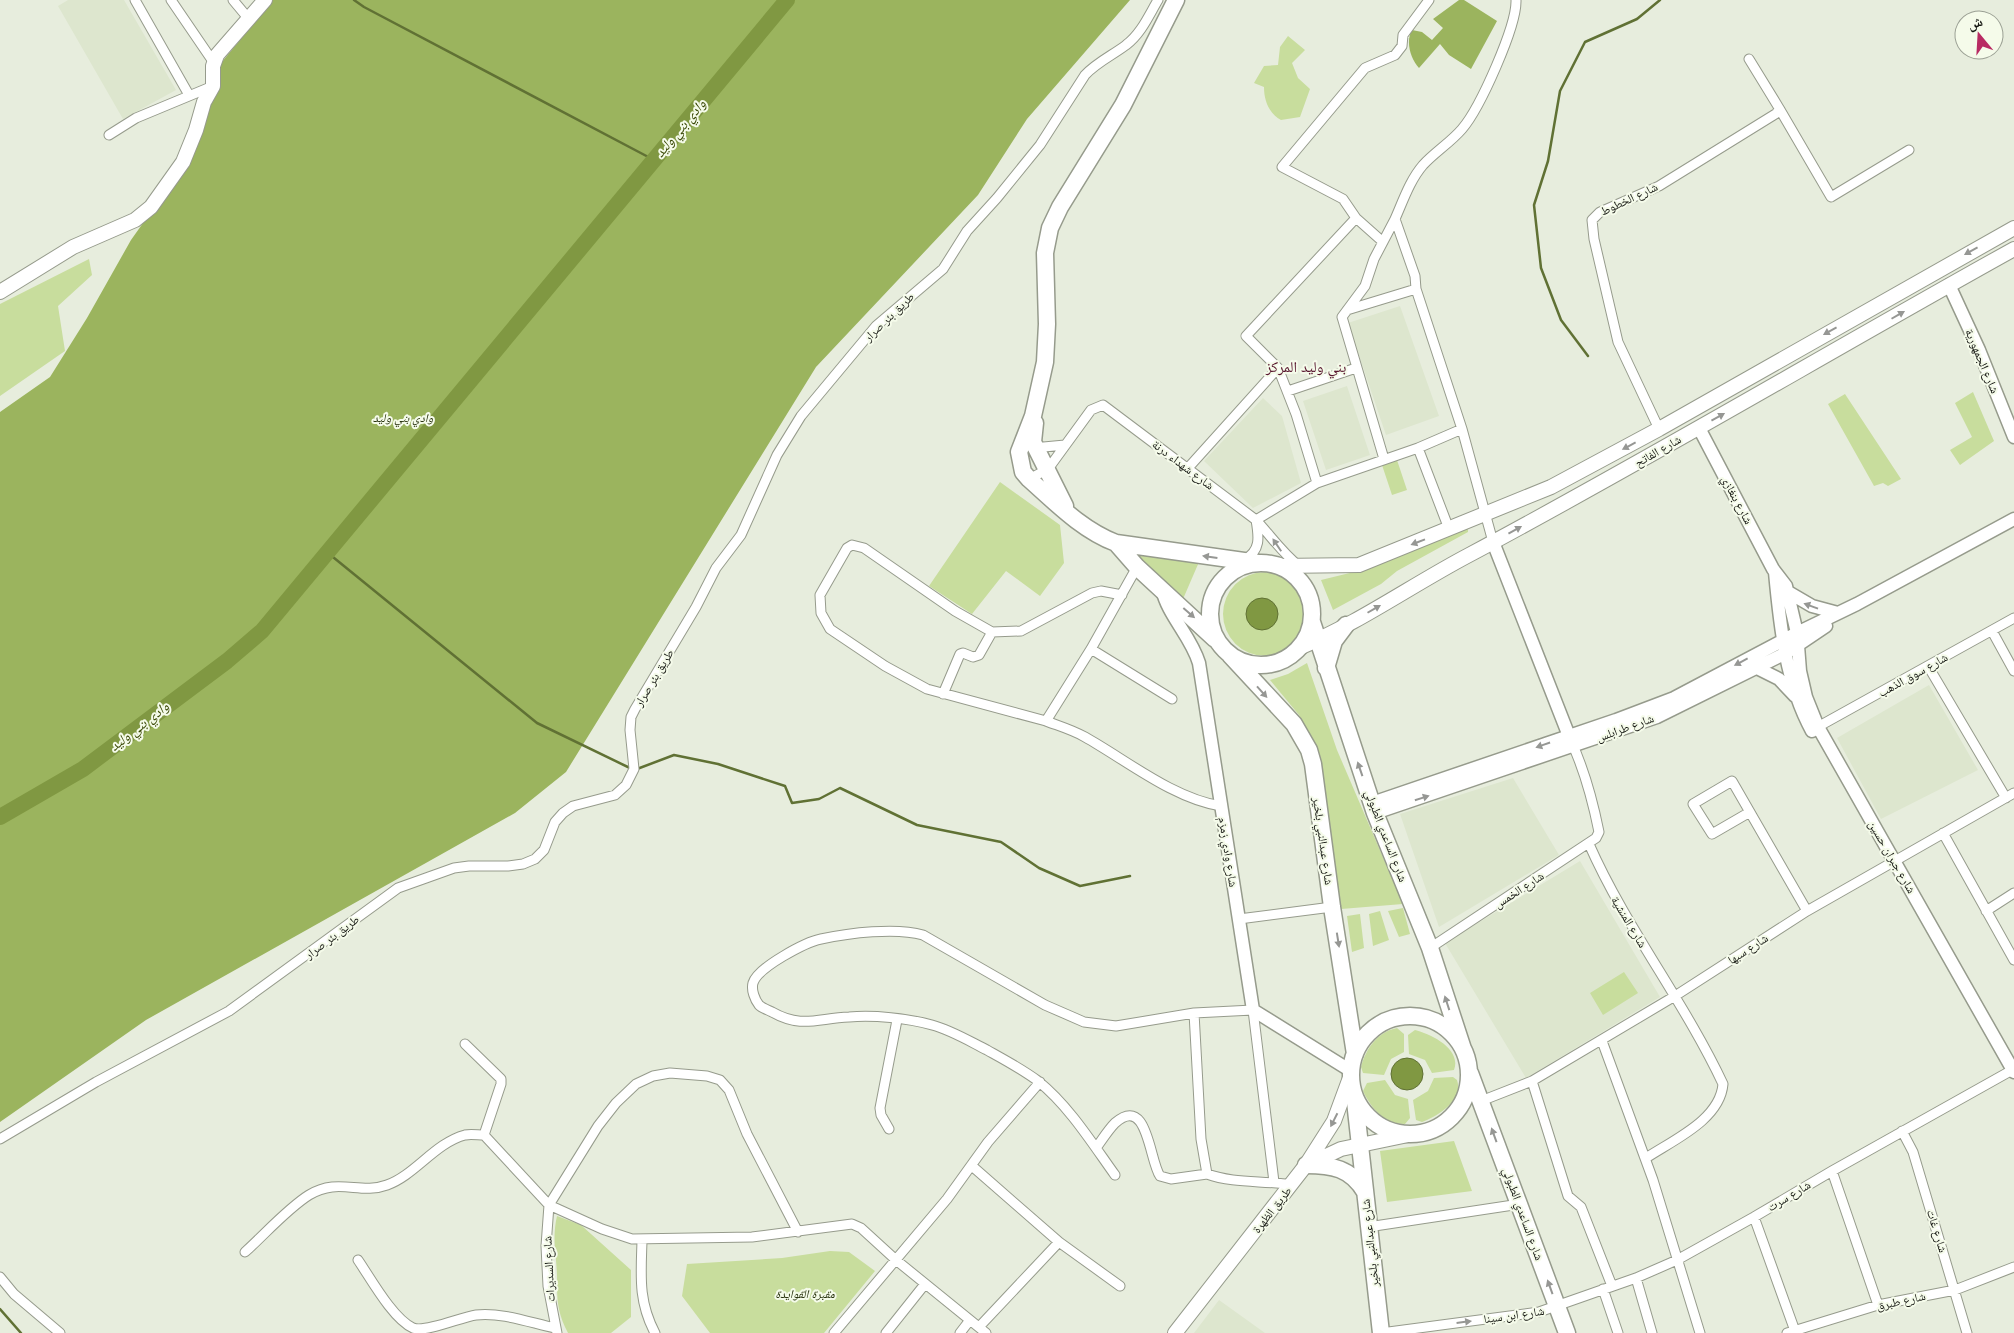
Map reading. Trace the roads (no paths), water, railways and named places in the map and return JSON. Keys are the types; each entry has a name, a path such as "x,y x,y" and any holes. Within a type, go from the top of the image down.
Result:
{"highway":[{"path":"1116,543 1137,567 1230,655 1248,664 1263,665 1278,662 1300,648 1308,635 1312,622 1312,605 1306,590 1296,576 1279,566 1116,543 1101,537 1072,517 1029,479 1021,466 1028,448 1045,362 1047,324 1045,253 1050,228 1060,207 1123,105 1176,0"},
{"path":"1028,448 1048,469 1060,498 1072,517"},
{"path":"1218,642 1212,629 1210,616 1213,597 1217,588 1230,574 1239,568 1258,563"},
{"name":"شارع الساعدي الطبولي","path":"1312,622 1374,808 1430,948 1463,1049"},
{"path":"1326,668 1334,640 1346,625"},
{"name":"شارع عبدالنبي بلخير","path":"1230,655 1294,724 1309,750 1313,764 1332,907 1355,1054"},
{"path":"1403,1017 1421,1018 1438,1023 1457,1039 1463,1049 1468,1068 1467,1091 1456,1112 1437,1128 1413,1134 1401,1133 1377,1124 1367,1116 1354,1094 1351,1073 1355,1054 1370,1032 1391,1020 1403,1017"},
{"name":"شارع الساعدي الطبولي","path":"1468,1068 1567,1333"},
{"name":"شارع عبدالنبي بلخير","path":"1354,1094 1381,1333"},
{"path":"1306,1165 1339,1167 1350,1174 1365,1192"}],"main road":[{"path":"0,292 73,248 135,220 151,207 183,162 196,130 204,102 213,86 214,62 224,46 264,0"},
{"name":"شارع الفاتح","path":"1279,566 1359,565 1449,530 1572,476 1659,429 2014,228"},
{"name":"شارع الفاتح","path":"1300,648 1317,641 1580,495 2014,249"},
{"name":"شارع الجمهورية","path":"1949,285 1979,350 2014,437"},
{"name":"شارع بنغازي","path":"1699,428 1775,572 1786,586 1788,592"},
{"path":"1572,476 1580,495"},
{"name":"شارع طرابلس","path":"1374,808 1571,741 1657,717 1786,653 1797,639 1838,613 2014,519"},
{"path":"1493,542 1571,741"},
{"path":"1775,572 1786,653 1796,697"},
{"name":"شارع وادي زمزم","path":"1162,589 1166,605 1190,642 1199,663 1253,1010"},
{"path":"1788,592 1812,606 1838,613"},
{"path":"1788,592 1806,697 1815,729"},
{"name":"شارع طرابلس","path":"1571,741 1674,698 1784,640 1797,639 1819,631 1857,604"},
{"path":"1768,648 1779,631 1781,622"},
{"path":"1800,663 1819,631"},
{"path":"1757,668 1778,680 1796,697 1815,729"},
{"name":"شارع جبران حسين","path":"1815,729 1820,745 1848,782 2014,1070"},
{"path":"1253,1010 1351,1073"},
{"name":"طريق الظهرة","path":"1175,1333 1306,1165 1334,1121 1351,1073"},
{"path":"1306,1165 1323,1156 1360,1144 1413,1134"}],"street":[{"path":"135,0 189,95"},
{"path":"171,0 214,62"},
{"path":"233,0 248,18"},
{"name":"طريق بئر صرار","path":"0,1139 96,1082 229,1011 398,888 454,868 524,864 535,859 544,850 555,822 563,812 573,806 615,795 626,785 634,769 630,730 631,717 635,708 692,613 716,568 741,535 777,455 801,416 876,326 943,269 968,231 998,198 1040,145 1085,75 1092,68 1128,44 1138,32 1158,0"},
{"path":"1383,242 1356,218 1343,199 1282,166 1364,68 1395,55 1402,46 1403,36 1429,0"},
{"path":"1384,459 1342,317 1365,286 1383,242 1422,166 1463,128 1505,44 1516,12 1516,0"},
{"path":"1750,59 1831,197 1908,150"},
{"path":"109,135 136,118 213,86"},
{"name":"شارع الخطوط","path":"1659,429 1618,342 1594,239 1592,220 1600,212 1659,186 1772,117 1780,108"},
{"path":"1317,483 1288,391 1278,368 1246,336 1356,218"},
{"path":"1395,219 1415,276 1416,289 1462,429 1493,542"},
{"path":"1347,310 1416,289"},
{"path":"1188,468 1278,368"},
{"path":"1288,391 1356,368"},
{"name":"شارع شهداء درنة","path":"1065,445 1091,410 1103,405 1256,520 1270,535 1282,553 1300,567"},
{"path":"1241,562 1251,556 1258,548 1256,520 1317,483 1418,448 1462,429"},
{"path":"1028,448 1065,445"},
{"path":"1029,479 1048,469 1065,445"},
{"path":"1418,448 1449,530"},
{"path":"1122,595 1102,591 1092,593 1028,628 1006,632 992,632 955,611 864,548 852,545 847,548 820,595 821,613 830,629 908,680 943,694 1046,721 1083,735 1140,771 1187,796 1221,806"},
{"path":"1046,721 1091,649 1137,567"},
{"name":"شارع سوق الذهب","path":"1815,729 2014,618"},
{"path":"1992,631 2014,670"},
{"path":"943,694 960,654 963,653 973,658 979,656 992,632"},
{"path":"1091,649 1172,699"},
{"path":"1928,666 2010,796"},
{"path":"1571,741 1598,826 1599,832 1589,844"},
{"path":"1750,812 1712,834 1693,804 1732,781 1750,812 1807,911"},
{"name":"شارع سبها","path":"1481,1100 1532,1081 1602,1041 1807,911 2010,796"},
{"path":"1943,833 2014,960"},
{"name":"شارع الخمس","path":"1430,948 1589,844"},
{"name":"شارع المنشية","path":"1589,844 1606,883 1675,996 1723,1084 1722,1095 1717,1106 1708,1117 1646,1158"},
{"path":"1986,911 2014,893"},
{"path":"1239,919 1332,907"},
{"path":"1115,1175 1058,1100 1040,1082 1020,1068 950,1032 931,1025 849,1016 804,1023 786,1020 760,1005 753,993 753,983 759,974 787,954 819,939 841,935 908,932 922,935 1045,1005 1084,1022 1116,1026 1194,1013 1253,1010 1274,1182"},
{"path":"1194,1013 1201,1139 1207,1174"},
{"path":"889,1129 881,1115 880,1108 897,1020"},
{"path":"1602,1041 1646,1158 1700,1333"},
{"path":"465,1044 501,1079 484,1135"},
{"name":"شارع سرت","path":"1557,1307 1636,1278 1677,1260 1902,1131 2014,1070"},
{"path":"549,1205 598,1126 630,1089 652,1076 670,1073 707,1076 720,1080 729,1090 747,1134 798,1232"},
{"path":"1532,1081 1568,1196 1581,1207 1608,1287 1618,1333"},
{"path":"834,1333 972,1166 988,1142 1040,1082"},
{"path":"1096,1148 1115,1123 1126,1118 1137,1117 1144,1124 1153,1160 1160,1176 1171,1178 1207,1174 1234,1181 1274,1182 1292,1185"},
{"name":"شارع غات","path":"1902,1131 1913,1152 1967,1333"},
{"path":"245,1252 308,1196 322,1189 340,1185 376,1188 389,1184 452,1142 466,1135 484,1135 549,1205 602,1229 642,1240 752,1237 798,1232 838,1224 852,1224 861,1228 896,1260 982,1330 1060,1242"},
{"path":"972,1166 1060,1242 1120,1286"},
{"path":"1832,1171 1878,1305"},
{"path":"1368,1227 1520,1204"},
{"name":"شارع السديرات","path":"549,1205 546,1246 548,1286 556,1331"},
{"path":"1754,1217 1791,1332"},
{"path":"642,1240 641,1294 644,1310 655,1333"},
{"path":"358,1260 399,1318 413,1328 420,1329 456,1319 489,1315 556,1331"},
{"name":"شارع طبرق","path":"1791,1332 1878,1305 1955,1290 2014,1267"},
{"path":"0,1277 14,1294 60,1333"},
{"path":"1636,1278 1652,1333"},
{"path":"886,1333 925,1284"},
{"name":"شارع ابن سينا","path":"1381,1333 1539,1312 1557,1307"},
{"path":"960,1333 970,1320"}],"waterway":[{"path":"354,0 654,160"},
{"name":"وادي بني وليد","path":"0,817 83,769 227,661 262,631 787,0"},
{"path":"1588,356 1561,320 1541,268 1534,205 1548,161 1560,91 1585,42 1637,19 1660,0"},
{"path":"328,553 537,723 632,769"},
{"path":"637,769 674,755 718,764 785,786 792,803 819,799 840,788 917,825 1001,842 1039,868 1080,886 1130,876"},
{"path":"0,1309 21,1333"}],"district":[{"name":"بني وليد المركز","path":"1306,367"}],"park label":[{"name":"مقبرة القوايدة","path":"805,1294"}]}
